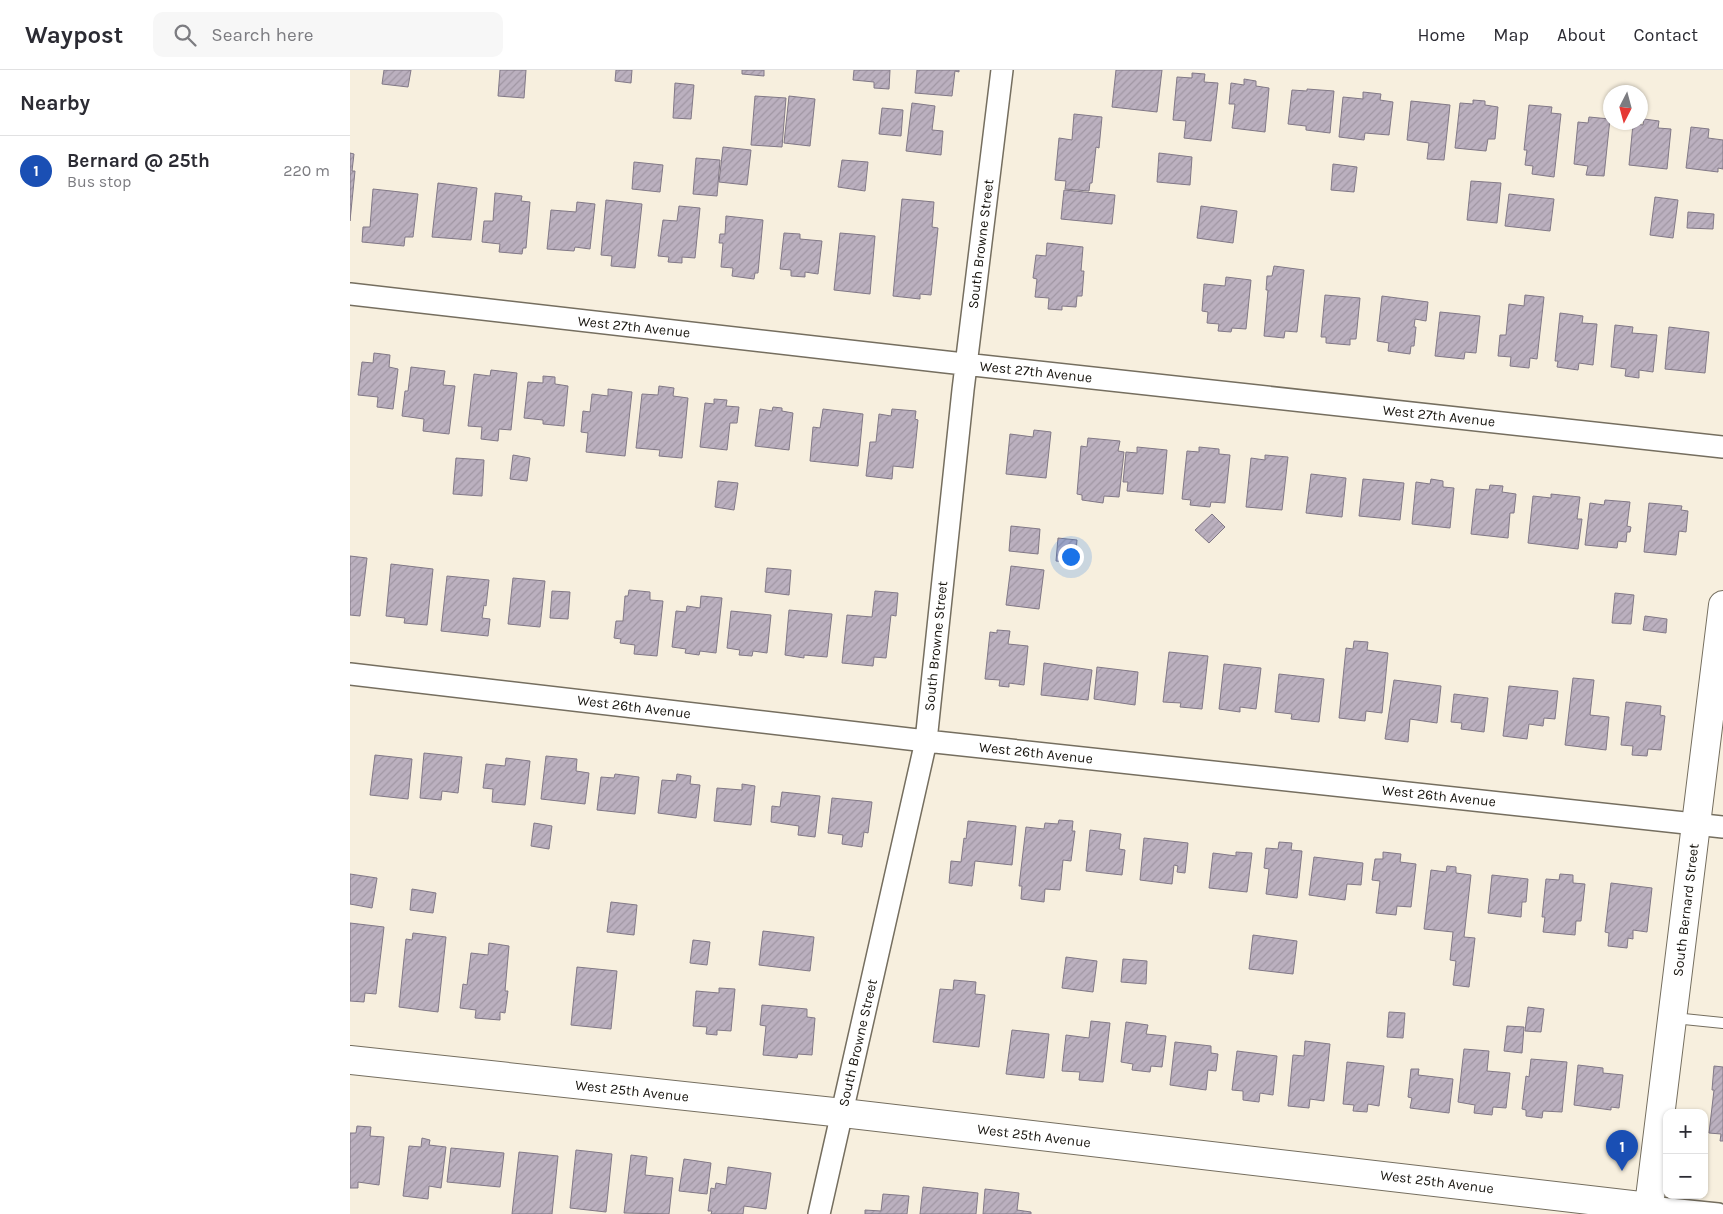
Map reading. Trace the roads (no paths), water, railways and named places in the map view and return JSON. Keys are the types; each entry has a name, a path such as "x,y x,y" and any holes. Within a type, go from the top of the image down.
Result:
{"street":[{"name":"South Browne Street","path":"819,1214 926,741 966,364 1002,70"},
{"name":"West 27th Avenue","path":"350,294 1723,447"},
{"name":"South Bernard Street","path":"1649,1210 1672,1017 1710,826 1723,605"},
{"name":"West 26th Avenue","path":"350,674 926,741 1710,826"},
{"name":"West 25th Avenue","path":"350,1060 843,1114 1649,1210 1718,1214"}],"lane":[{"path":"1672,1017 1723,1023"}],"place":[{"name":"Bernard @ 25th","path":"1622,1171"}]}
